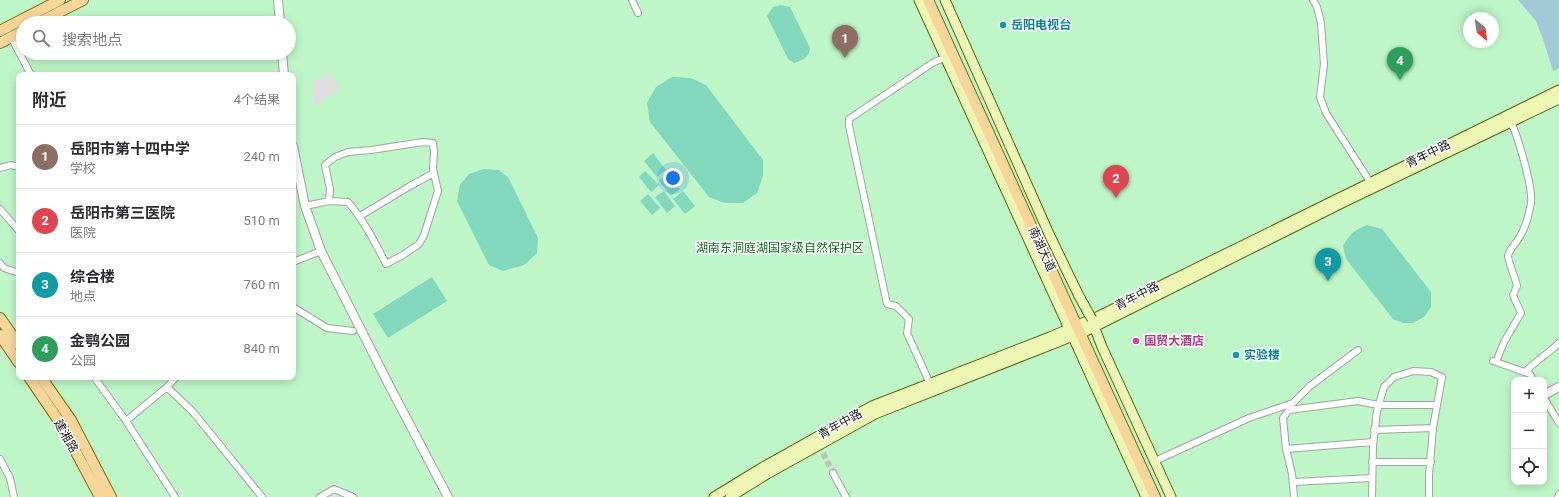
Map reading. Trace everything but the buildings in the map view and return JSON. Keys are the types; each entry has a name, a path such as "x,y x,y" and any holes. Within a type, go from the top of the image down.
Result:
{"main road":[{"path":"29,16 60,0"},
{"path":"52,16 83,0"},
{"path":"919,0 945,58 1083,326 1146,497"},
{"name":"南湖大道","path":"928,0 1083,326 1155,497"},
{"name":"南湖大道","path":"934,0 1161,497"},
{"path":"945,0 1050,236 1079,296 1083,326 1102,348 1171,497"},
{"path":"0,31 16,23"},
{"path":"0,43 16,34"},
{"name":"青年中路","path":"730,497 767,474 875,414 932,387 1083,326 1372,185 1559,90"},
{"name":"青年中路","path":"1083,326 1372,185 1559,99"},
{"path":"0,318 16,341"},
{"path":"0,335 16,359"},
{"name":"建湘路","path":"31,380 61,424 100,497"},
{"name":"建湘路","path":"43,380 71,420 111,497"},
{"name":"青年中路","path":"714,497 763,467 872,406 932,387"}],"street":[{"path":"278,0 279,16"},
{"path":"632,0 638,12"},
{"path":"1313,0 1317,7 1321,23 1324,64 1320,97 1326,113 1372,185"},
{"path":"11,37 16,46"},
{"path":"932,387 907,333 909,319 896,306 887,304 849,126 849,119 934,62 945,58"},
{"path":"23,60 29,72"},
{"path":"283,60 284,72"},
{"path":"1511,122 1516,132 1524,162 1529,182 1531,201 1526,224 1508,257 1518,286 1513,295 1522,313 1504,342 1495,361 1530,374 1532,377"},
{"path":"305,206 328,201 348,202 360,216 386,264 419,244 424,235 438,191 434,173 433,144 423,142 348,152 335,157 325,165 330,189 328,201"},
{"path":"296,162 305,206 321,251 448,497"},
{"path":"0,168 11,165 16,166"},
{"path":"360,216 434,173"},
{"path":"0,209 16,228"},
{"path":"296,261 321,251"},
{"path":"0,263 4,268 16,273"},
{"path":"296,309 328,328 354,331"},
{"path":"1525,372 1548,354 1559,343"},
{"path":"1155,461 1249,418 1293,403 1310,386 1358,350"},
{"path":"1372,497 1373,442 1378,405 1384,387 1394,377 1413,371 1431,372 1442,377 1433,428 1429,497"},
{"path":"96,380 126,421 175,497"},
{"path":"126,421 173,380"},
{"path":"166,387 193,412 262,497"},
{"path":"1547,395 1559,388"},
{"path":"1294,497 1293,482 1286,449 1283,418 1289,410 1358,401 1378,405 1437,405"},
{"path":"1547,402 1559,423"},
{"path":"1374,430 1433,428"},
{"path":"1286,449 1373,442"},
{"path":"0,459 10,478 14,497"},
{"path":"1372,462 1430,462"},
{"path":"833,472 846,497"},
{"path":"1293,482 1372,478"},
{"path":"320,497 334,489 353,497"}],"green space":[{"name":"湖南东洞庭湖国家级自然保护区","path":"0,0 1559,0 1559,497 0,497"},
{"path":"780,5 790,7 810,48 805,58 794,63 788,59 767,16 773,7"},
{"path":"672,77 691,78 706,85 763,160 763,176 757,193 743,203 725,203 709,197 650,122 647,103 656,87"},
{"path":"653,153 666,170 657,177 644,161"},
{"path":"484,169 499,170 508,177 538,238 537,253 524,265 503,271 489,265 457,201 460,185 469,174"},
{"path":"645,171 659,185 651,192 639,177"},
{"path":"668,173 680,189 671,196 659,181"},
{"path":"664,191 675,206 667,213 655,197"},
{"path":"683,191 695,206 685,214 673,199"},
{"path":"648,194 660,208 652,215 640,201"},
{"path":"1367,225 1382,229 1431,292 1431,307 1424,317 1413,323 1403,323 1393,319 1346,259 1343,246 1353,232"},
{"path":"432,277 447,301 388,338 373,314"}],"shaded area":[{"path":"331,73 341,89 314,106 312,83"}],"water":[{"path":"1518,0 1559,0 1559,68 1553,71 1536,21"}],"tunnel":[{"path":"819,445 833,473"}],"place":[{"name":"岳阳电视台","path":"1003,25"},
{"name":"岳阳市第十四中学","path":"845,58"},
{"name":"金鹗公园","path":"1400,80"},
{"name":"岳阳市第三医院","path":"1116,198"},
{"name":"综合楼","path":"1328,281"},
{"name":"国贸大酒店","path":"1136,341"},
{"name":"实验楼","path":"1236,355"}]}
